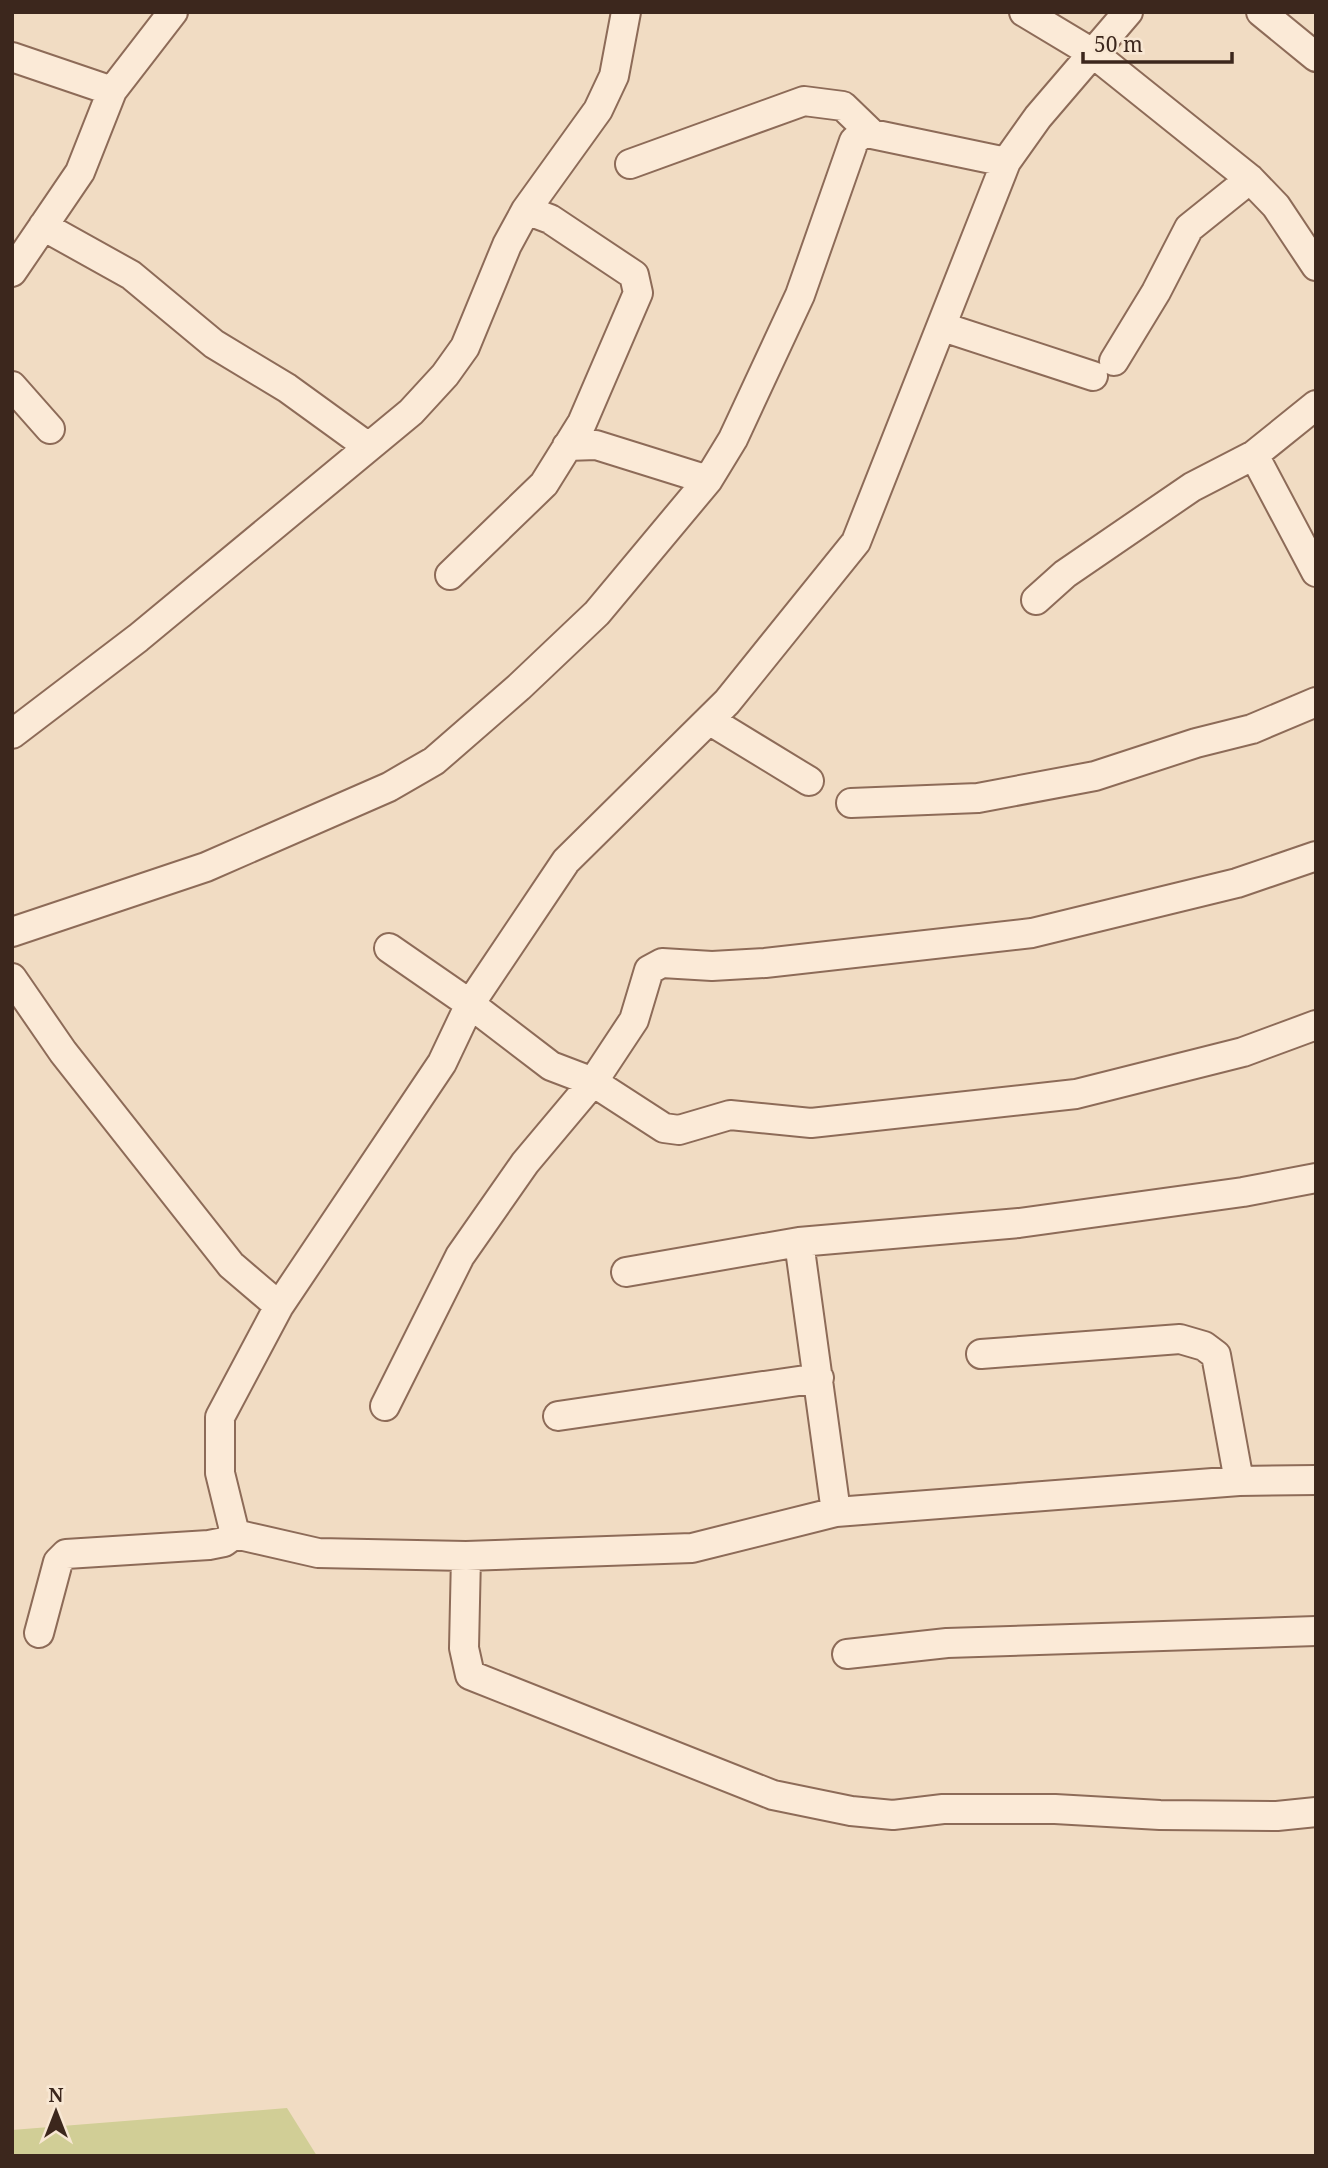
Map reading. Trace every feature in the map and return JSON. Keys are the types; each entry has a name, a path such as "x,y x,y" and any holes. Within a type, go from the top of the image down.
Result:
{"street":[{"path":"12,272 80,172 112,91 173,12"},
{"path":"12,734 138,638 411,412 445,375 465,347 507,245 526,209 598,110 614,76 626,12"},
{"path":"1024,12 1094,54 1250,180 1276,206 1316,265"},
{"path":"235,1534 220,1473 220,1417 279,1306 442,1063 470,1004 566,861 709,720 856,542 1006,162 1038,117 1129,12"},
{"path":"1261,12 1316,57"},
{"path":"12,57 112,91"},
{"path":"630,164 804,101 843,106 872,134"},
{"path":"12,932 206,867 389,787 434,761 519,687 597,613 708,480 733,439 800,295 854,141 862,134 872,134 1006,162"},
{"path":"943,327 1104,368 1156,292 1189,228 1250,180"},
{"path":"450,575 544,484 582,423 630,314 638,284 634,275 550,219 526,209"},
{"path":"43,226 131,275 214,344 287,388 367,446"},
{"path":"12,386 50,429"},
{"path":"1036,600 1065,574 1192,487 1254,455 1316,405"},
{"path":"567,446 596,445 708,480"},
{"path":"1254,455 1316,572"},
{"path":"851,803 978,798 1095,776 1196,743 1252,729 1316,702"},
{"path":"709,720 809,782"},
{"path":"385,1406 460,1256 526,1163 593,1082 634,1020 649,970 662,963 712,966 765,963 1032,933 1237,883 1316,856"},
{"path":"389,948 470,1004 551,1066 593,1082 664,1128 689,1129 730,1115 811,1123 1076,1094 1243,1052 1316,1025"},
{"path":"12,978 63,1052 231,1265 279,1306"},
{"path":"626,1272 799,1242 1019,1223 1243,1192 1316,1178"},
{"path":"799,1242 836,1513"},
{"path":"981,1354 1180,1339 1204,1346 1216,1355 1239,1481"},
{"path":"558,1416 819,1378"},
{"path":"39,1633 58,1562 66,1554 209,1545 224,1542 235,1534 318,1553 466,1556 692,1548 836,1513 1239,1481 1316,1480"},
{"path":"466,1556 464,1648 470,1675 773,1796 851,1811 892,1815 943,1809 1055,1809 1160,1815 1277,1816 1316,1812"},
{"path":"847,1654 947,1643 1316,1631"}],"shaded area":[{"path":"287,2108 317,2156 12,2156 12,2130"}]}
